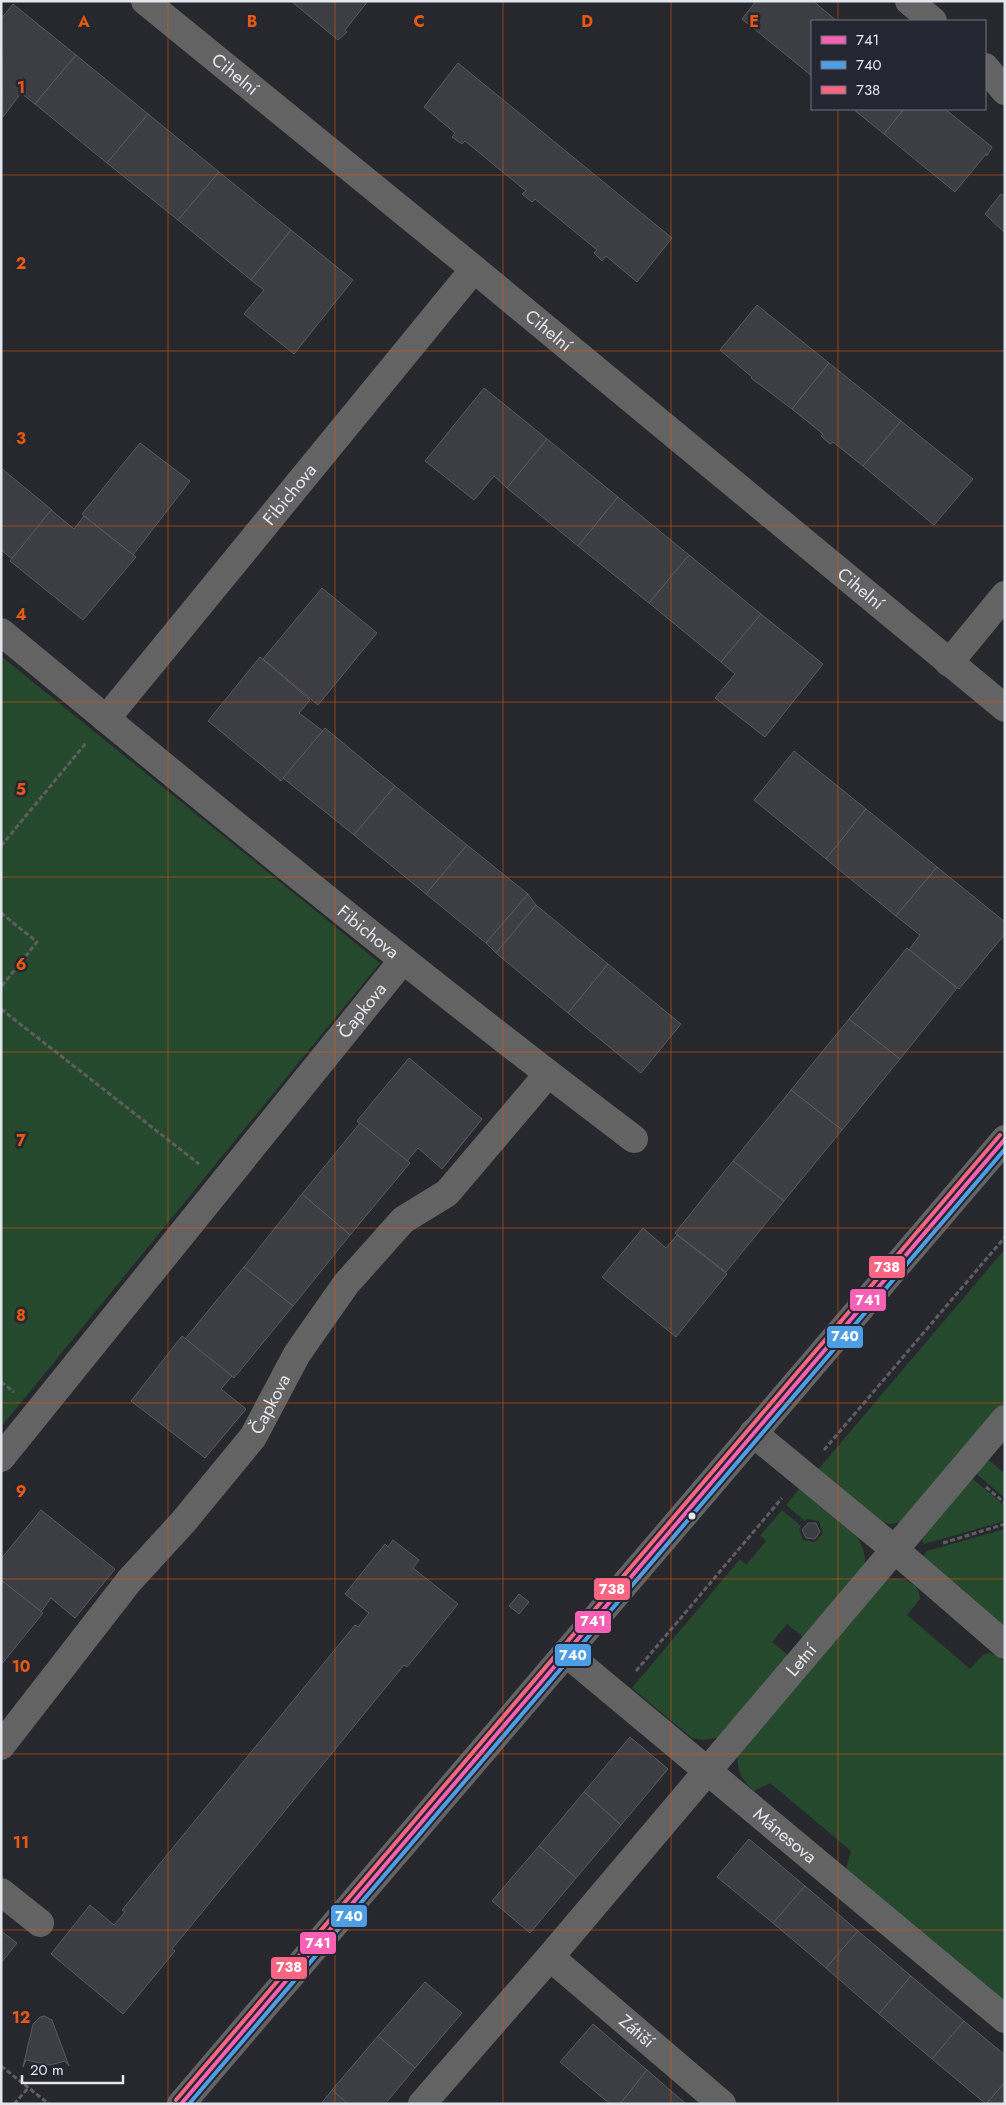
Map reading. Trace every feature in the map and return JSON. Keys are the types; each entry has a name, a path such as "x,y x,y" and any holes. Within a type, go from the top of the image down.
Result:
{"street":[{"name":"Cihelní","path":"145,1 474,269 1005,708"},
{"path":"908,1 932,20"},
{"path":"986,68 1005,92"},
{"name":"Fibichova","path":"106,719 474,269"},
{"path":"949,663 1005,595"},
{"name":"Fibichova","path":"1,632 403,960 548,1074 634,1138"},
{"name":"Čapkova","path":"1,1458 403,960"},
{"name":"Čapkova","path":"1,1746 129,1581 184,1521 253,1438 297,1354 346,1284 403,1220 447,1193 548,1074"},
{"path":"181,2104 1005,1139"},
{"name":"Letní","path":"422,2104 550,1957 1005,1419"},
{"path":"753,1433 894,1549 1005,1645"},
{"name":"Mánesova","path":"566,1653 1005,2018"},
{"path":"1,1892 40,1923"},
{"name":"Zátiší","path":"550,1957 722,2104"}],"path":[{"path":"1,846 106,719"},
{"path":"1,913 37,942 1,987"},
{"path":"1,1008 223,1183"},
{"path":"942,1543 1005,1524"},
{"path":"1,2066 49,2104"},
{"path":"14,2104 29,2087"}],"green space":[{"path":"1,656 380,963 1,1427"},
{"path":"1005,1249 1005,1406 905,1521 890,1524 876,1521 817,1471"},
{"path":"985,1457 1003,1472 1005,1470 1005,1498 973,1471"},
{"path":"968,1475 1005,1506 1005,1521 924,1544 922,1535"},
{"path":"799,1489 857,1537 864,1551 865,1567 808,1641 787,1624 772,1642 793,1659 723,1737 702,1740 692,1738 632,1688 740,1559 746,1565 766,1541 760,1536 782,1510 801,1526 799,1529 803,1540 815,1542 823,1533 819,1521 806,1519 805,1521 786,1505"},
{"path":"1005,1529 1005,1633 923,1556 927,1551"},
{"path":"894,1579 908,1581 918,1590 920,1599 907,1615 970,1669 982,1656 989,1653 1005,1662 1005,2005 846,1869 851,1851 770,1783 754,1791 742,1778 738,1768 738,1750 883,1581"}],"building":[{"path":"291,1 368,1 345,30 347,32 338,40"},
{"path":"756,1 813,1 836,20 811,20 811,75 742,19"},
{"path":"13,4 76,55 35,104 21,93 3,117 1,19"},
{"path":"76,55 148,114 107,163 35,104"},
{"path":"458,63 672,238 637,282 606,256 602,261 594,253 597,250 535,199 532,202 522,194 526,191 465,141 462,144 452,137 455,133 424,107"},
{"path":"854,110 903,110 884,134"},
{"path":"903,110 946,110 992,147 987,156 986,154 955,192 884,134"},
{"path":"148,114 219,172 178,220 107,163"},
{"path":"219,172 291,230 251,280 178,220"},
{"path":"1001,194 1005,197 1005,233 985,214"},
{"path":"291,230 353,280 294,354 244,314 264,290 251,280"},
{"path":"757,305 829,363 792,409 751,378 720,350"},
{"path":"829,363 901,421 863,466 833,442 830,444 821,436 823,434 792,409"},
{"path":"484,388 547,439 507,488 494,476 474,500 425,461"},
{"path":"901,421 973,479 934,525 863,466"},
{"path":"547,439 618,497 578,546 507,488"},
{"path":"140,443 190,481 133,555 82,514"},
{"path":"1,468 52,510 12,559 1,550"},
{"path":"618,497 689,555 649,603 578,546"},
{"path":"51,510 74,529 84,516 136,557 83,620 10,561"},
{"path":"689,555 761,614 721,662 649,603"},
{"path":"322,588 377,633 318,705 263,659"},
{"path":"761,614 823,664 765,737 715,698 735,674 721,662"},
{"path":"260,657 310,700 299,713 323,731 281,781 208,721"},
{"path":"325,728 395,786 354,835 283,778"},
{"path":"794,751 866,809 826,859 754,800"},
{"path":"395,786 467,845 426,894 354,835"},
{"path":"866,809 937,867 896,916 826,859"},
{"path":"467,845 528,894 486,943 426,894"},
{"path":"937,867 1005,922 1005,934 959,989 909,950 920,935 896,916"},
{"path":"528,894 536,905 496,953 486,943"},
{"path":"536,905 608,964 568,1013 496,953"},
{"path":"907,948 957,988 900,1059 849,1019"},
{"path":"608,964 681,1024 641,1073 568,1013"},
{"path":"849,1019 900,1059 842,1130 791,1090"},
{"path":"409,1058 482,1119 442,1169 418,1148 407,1161 357,1121"},
{"path":"791,1090 842,1130 784,1201 733,1161"},
{"path":"360,1123 410,1163 350,1235 302,1194"},
{"path":"733,1161 784,1201 726,1272 675,1233"},
{"path":"302,1194 350,1235 293,1306 244,1267"},
{"path":"643,1228 666,1248 677,1235 727,1274 676,1337 602,1277"},
{"path":"244,1267 293,1306 234,1378 185,1339"},
{"path":"182,1336 232,1376 221,1389 246,1409 205,1458 131,1401"},
{"path":"41,1510 115,1569 75,1618 51,1598 41,1612 1,1580 1,1559"},
{"path":"808,1523 816,1523 820,1532 815,1539 806,1538 802,1530"},
{"path":"393,1540 419,1560 413,1568 458,1604 407,1667 404,1665 172,1949 175,1951 123,2014 51,1954 90,1905 114,1925 125,1912 122,1910 355,1625 358,1627 369,1613 345,1594 385,1544 388,1547"},
{"path":"1,1580 43,1613 1,1665"},
{"path":"519,1594 529,1602 519,1614 509,1606"},
{"path":"630,1737 668,1769 621,1825 584,1792"},
{"path":"584,1792 621,1825 576,1878 539,1846"},
{"path":"749,1839 805,1886 773,1923 717,1877"},
{"path":"539,1846 576,1878 530,1933 492,1901"},
{"path":"805,1886 858,1931 826,1968 773,1923"},
{"path":"1,1931 17,1943 1,1963"},
{"path":"858,1931 911,1976 879,2014 826,1968"},
{"path":"911,1976 964,2021 932,2059 879,2014"},
{"path":"425,1982 462,2013 415,2068 378,2036"},
{"path":"44,2016 52,2020 69,2066 65,2061 50,2065 26,2060 23,2067 33,2024 40,2017"},
{"path":"964,2021 1005,2055 1005,2082 986,2104 932,2059"},
{"path":"593,2024 647,2070 620,2104 610,2104 560,2062"},
{"path":"378,2036 415,2068 385,2104 348,2104 332,2090"},
{"path":"647,2070 686,2104 620,2104"},
{"path":"1005,2082 1005,2104 986,2104"},
{"path":"332,2090 348,2104 321,2104"}],"transit line":[{"name":"738","path":"176,2100 1000,1135"},
{"name":"741","path":"181,2104 1005,1139"},
{"name":"740","path":"189,2104 1005,1149"}]}
